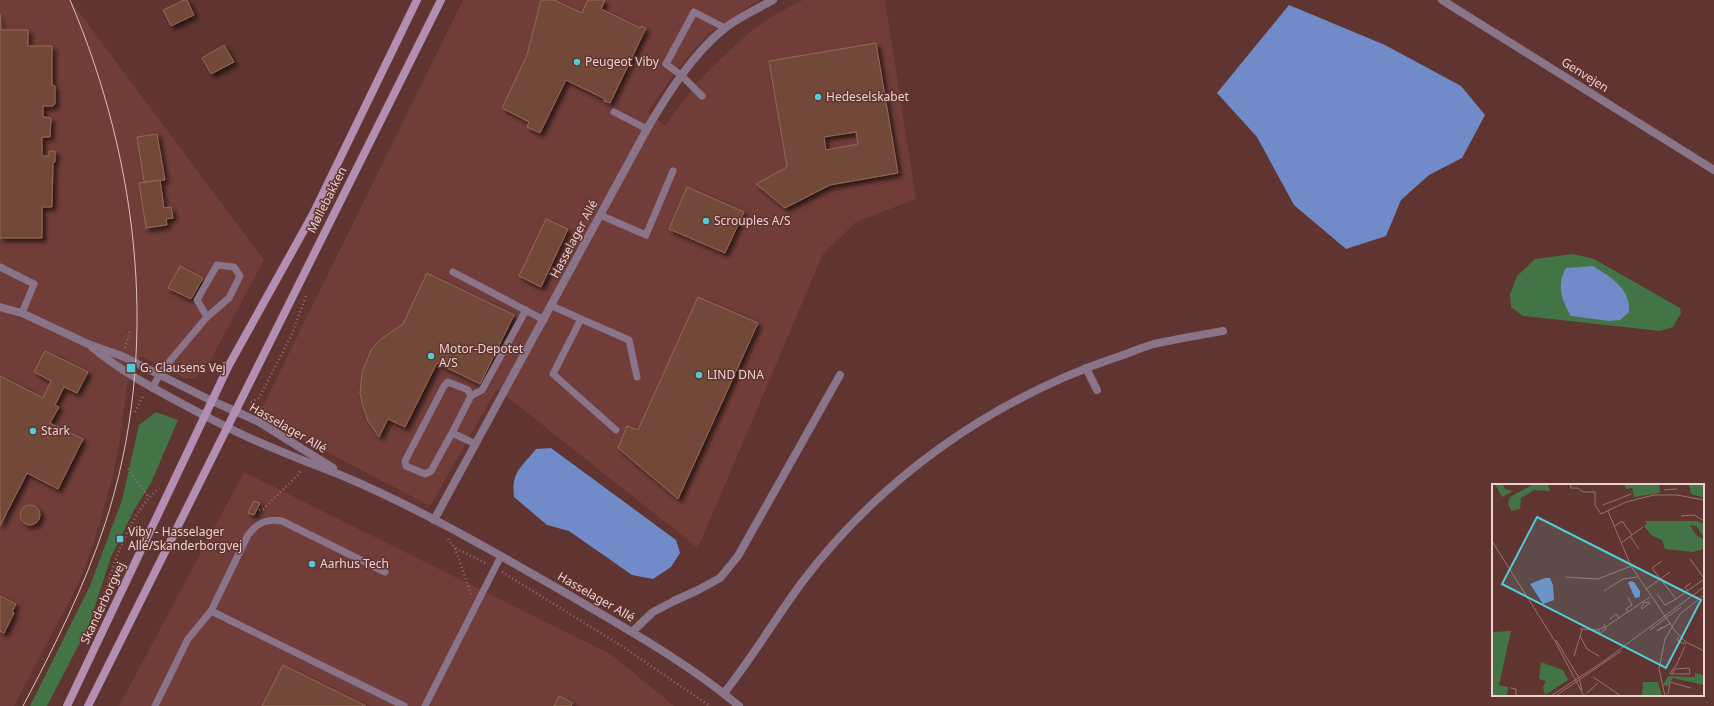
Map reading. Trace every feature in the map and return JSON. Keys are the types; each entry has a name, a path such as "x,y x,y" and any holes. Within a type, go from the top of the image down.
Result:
{"main road":[{"name":"Møllebakken","path":"212,401 271,288 313,214 417,0"},
{"name":"Møllebakken","path":"235,411 441,0"},
{"name":"Skanderborgvej","path":"67,706 212,401"},
{"path":"88,706 235,411"}],"street":[{"name":"Hasselager Allé","path":"434,520 552,306 646,129 668,94 702,51 725,28 773,0"},
{"name":"Genvejen","path":"1442,0 1714,170"},
{"path":"0,307 22,313 88,344"},
{"path":"724,693 744,669 804,581 852,525 899,480 938,449 986,417 1029,393 1086,368 1153,345 1223,331"},
{"name":"Hasselager Allé","path":"88,344 122,356 160,376 259,422 351,480"},
{"name":"Hasselager Allé","path":"88,344 114,365 150,387 205,416 255,441 351,480 434,520 501,556 632,632 724,693 739,706"},
{"path":"1086,368 1097,390"},
{"path":"632,632 653,612 720,578 738,556 840,375"}],"lane":[{"path":"702,96 682,76 666,64 694,12 725,28"},
{"path":"614,112 646,129"},
{"path":"600,215 646,235 673,171"},
{"path":"150,387 207,317 229,298 240,276 234,266 217,265 197,300 207,317"},
{"path":"0,267 34,284 22,313"},
{"path":"453,272 544,320"},
{"path":"552,306 629,340 637,377"},
{"path":"471,396 468,390 448,382 444,386 405,461 406,466 425,474 431,471 471,396 482,390 526,310"},
{"path":"581,319 553,374 616,430"},
{"path":"452,433 476,444"},
{"path":"155,706 188,640 211,611 248,535 258,524 272,519 282,521 385,572"},
{"path":"425,706 501,556"},
{"path":"211,611 404,706"}],"path":[{"path":"122,356 127,345 130,330"},
{"path":"235,411 259,398 285,349"},
{"path":"135,412 150,387"},
{"path":"259,510 263,509 299,474 304,461"},
{"path":"128,469 148,497"},
{"path":"112,570 128,533 148,497 160,487"},
{"path":"446,537 455,548 475,607"},
{"path":"455,548 495,568 620,645 710,706"}],"shaded area":[{"path":"0,0 70,0 264,260 210,361 207,362 196,378 185,379 141,356 127,386 120,441 112,479 93,545 79,582 14,706 0,706"},
{"path":"463,0 760,0 709,34 683,62 648,112 665,126 695,85 713,66 751,31 776,14 803,0 885,0 916,199 856,222 823,254 698,548 497,389 430,506 258,416"},
{"name":"Aarhus Tech","path":"244,472 612,655 674,706 119,706"}],"green space":[{"path":"1573,254 1594,259 1680,308 1681,313 1673,327 1660,331 1523,316 1511,307 1510,294 1517,276 1535,259"},
{"path":"156,412 178,420 151,483 134,510 111,557 89,625 47,706 30,706 90,586 122,500 139,425"}],"water":[{"path":"1289,5 1385,45 1461,86 1485,115 1462,158 1429,175 1401,200 1386,236 1346,249 1294,205 1257,137 1217,93"},
{"path":"1593,266 1618,284 1627,296 1629,312 1620,320 1609,321 1571,316 1568,310 1561,293 1561,281 1566,268"},
{"path":"551,448 676,540 680,553 671,567 653,579 632,575 569,531 547,525 514,497 514,482 518,471 536,449"}],"building":[{"path":"187,0 194,15 171,26 163,10"},
{"name":"Peugeot Viby","path":"541,0 554,0 582,13 588,0 605,0 601,9 640,28 641,26 646,28 610,103 604,101 605,99 566,80 540,133 527,127 529,122 502,108 527,55"},
{"path":"0,14 1,30 28,30 28,46 52,46 52,85 55,86 55,104 53,106 43,106 43,117 51,118 50,137 42,137 42,156 49,156 49,151 55,151 55,162 53,162 52,207 42,207 42,238 0,238"},
{"path":"876,43 898,173 830,185 785,208 756,184 787,167 769,61","holes":["856,132 858,144 826,150 824,137"]},
{"path":"224,45 234,62 211,74 202,58"},
{"path":"157,134 165,180 144,182 137,137"},
{"path":"160,180 164,208 171,207 173,218 166,219 167,225 146,228 139,183"},
{"name":"Scrouples A/S","path":"687,187 744,212 725,253 669,229"},
{"path":"546,219 568,229 541,287 519,276"},
{"path":"180,266 203,278 191,299 168,288"},
{"name":"Motor-Depotet A/S","path":"427,273 514,315 480,384 437,363 405,427 388,419 379,437 368,421 362,403 360,393 362,373 371,350 381,339 403,324"},
{"name":"LIND DNA","path":"698,297 758,323 678,499 618,448 627,426 638,430"},
{"name":"Stark","path":"45,351 88,372 77,393 64,387 55,405 59,407 50,423 83,439 58,489 27,473 0,526 0,376 43,398 51,381 34,372"},
{"path":"254,501 260,503 254,515 248,513"},
{"path":"30,505 37,508 40,515 37,522 30,525 23,522 20,515 23,508"},
{"path":"0,596 16,604 12,612 14,613 4,633 0,631"},
{"path":"283,665 366,706 262,706"},
{"path":"559,696 573,703 571,706 554,706"}],"tram line":[{"path":"23,706 68,617 97,548 105,524 122,459 133,393 137,326 135,259 127,193 113,127 94,63 70,0"}],"place":[{"name":"Peugeot Viby","path":"577,62"},
{"name":"Hedeselskabet","path":"818,97"},
{"name":"Scrouples A/S","path":"706,221"},
{"name":"Motor-Depotet A/S","path":"431,356"},
{"name":"G. Clausens Vej","path":"131,368"},
{"name":"LIND DNA","path":"699,375"},
{"name":"Stark","path":"33,431"},
{"name":"Viby - Hasselager Allé/Skanderborgvej","path":"120,539"},
{"name":"Aarhus Tech","path":"312,564"}]}
